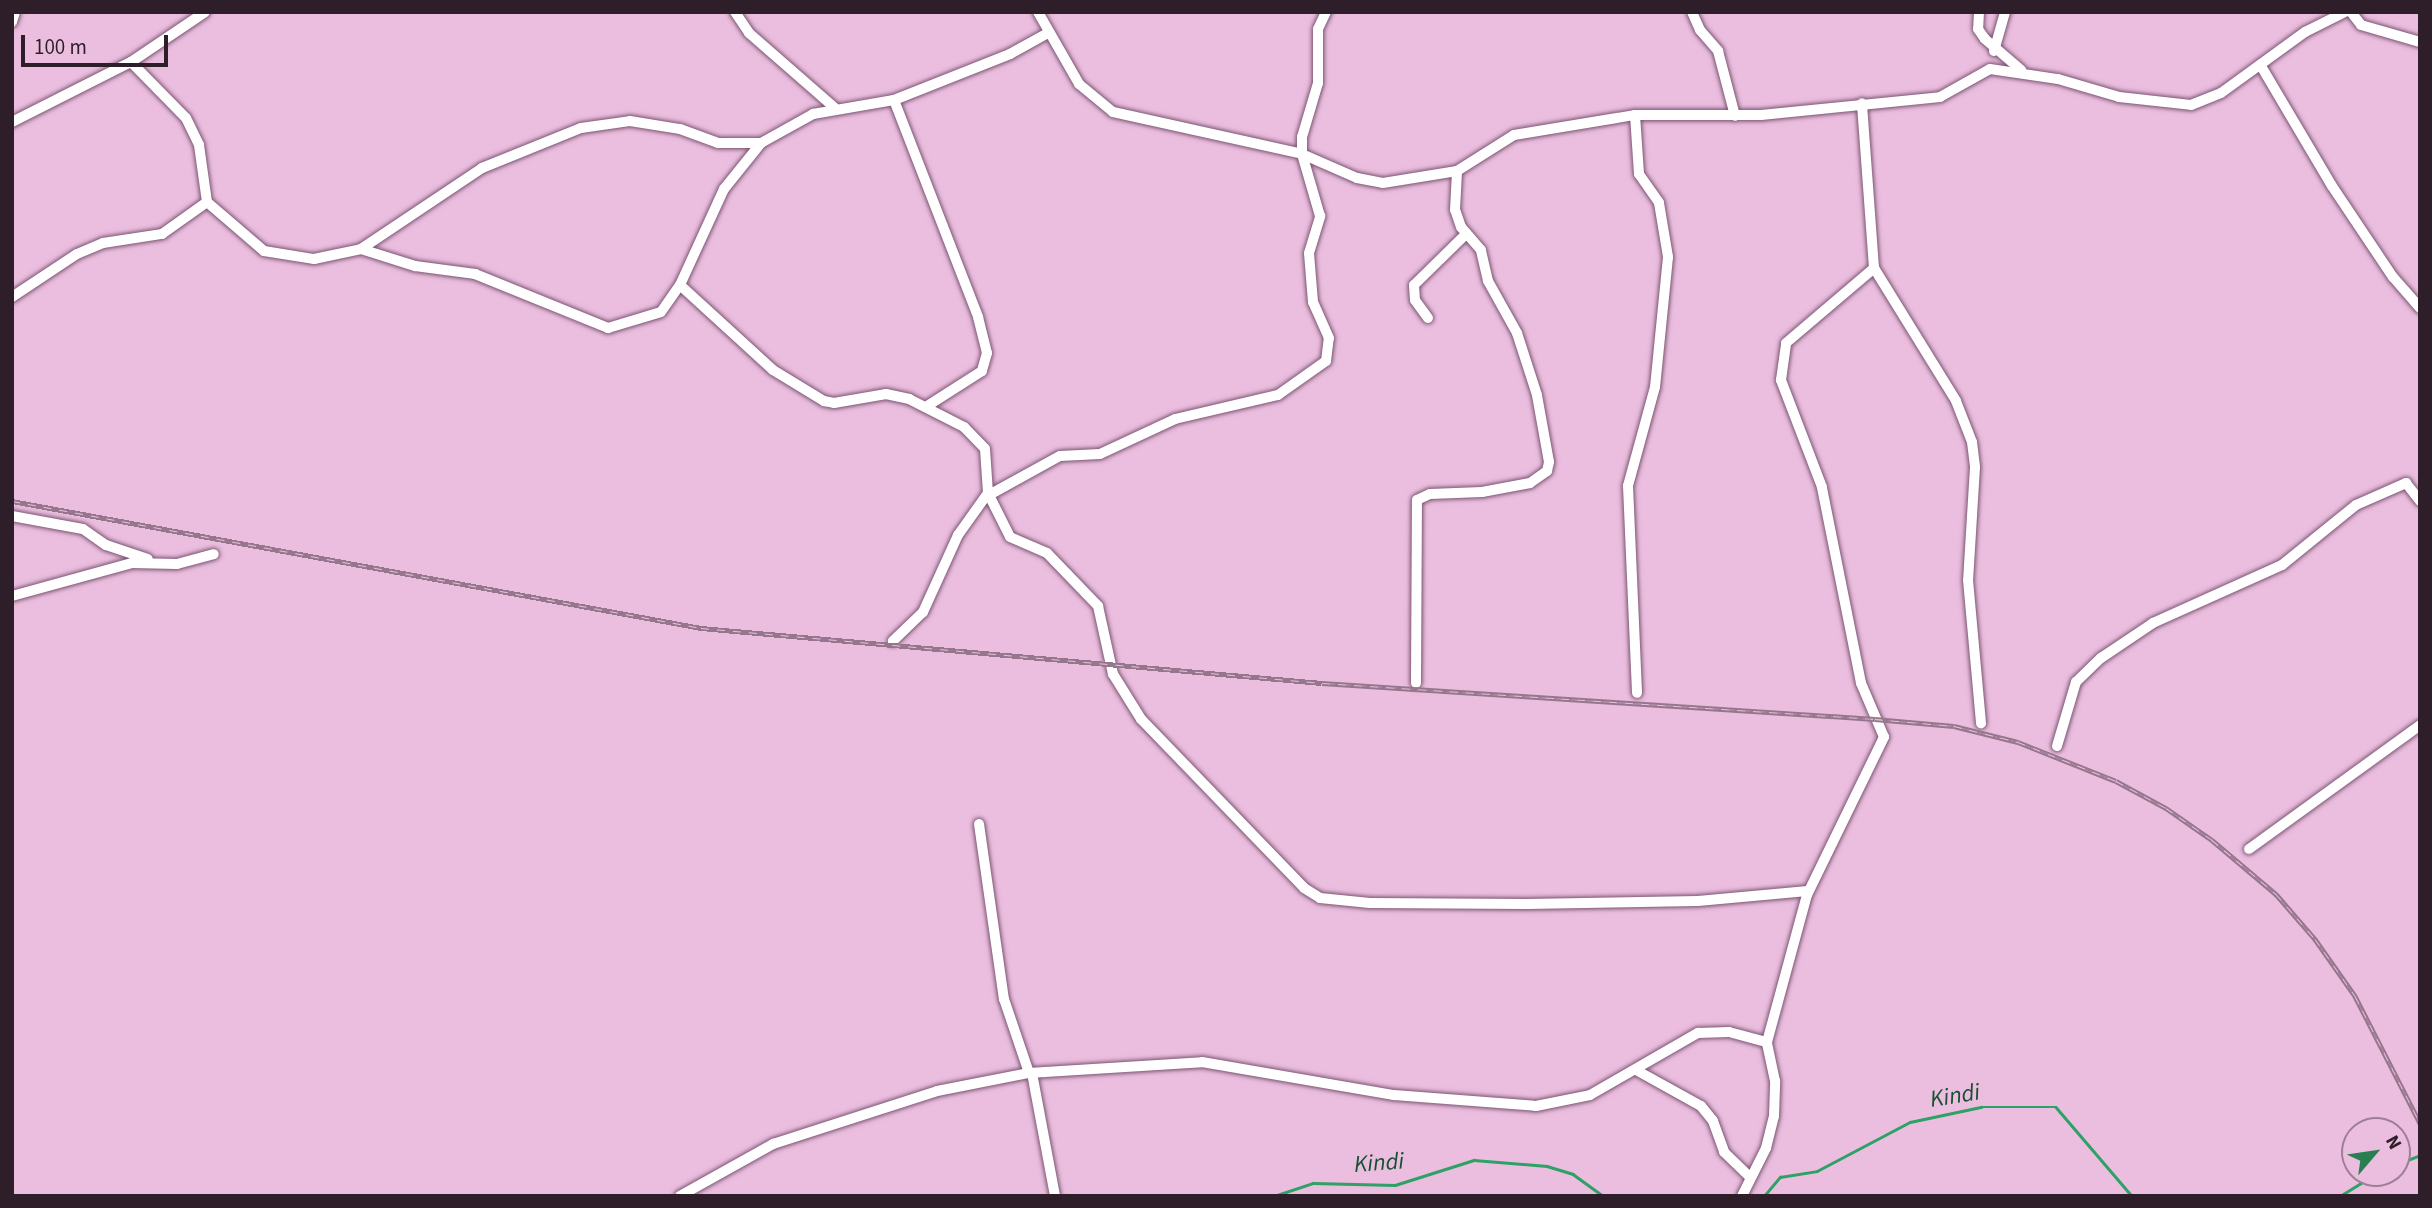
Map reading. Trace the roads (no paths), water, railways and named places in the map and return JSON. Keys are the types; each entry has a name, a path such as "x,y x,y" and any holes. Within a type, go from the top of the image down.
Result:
{"street":[{"path":"12,22 15,12"},
{"path":"12,122 131,62 205,12"},
{"path":"735,12 749,33 835,108"},
{"path":"1038,12 1079,84 1113,112 1302,154 1357,178 1382,183 1457,171 1514,135 1635,115 1735,116 1940,97 1990,69 2027,74 2119,97 2191,104 2221,93 2305,32 2346,12"},
{"path":"893,641 923,612 958,535 989,494 1060,456 1100,454 1175,419 1278,395 1326,361 1329,338 1313,302 1310,253 1320,216 1302,154 1302,137 1318,83 1318,29 1325,12"},
{"path":"1692,12 1700,30 1718,51 1735,116"},
{"path":"1979,12 1978,29 1994,51 2027,74"},
{"path":"1994,51 2005,12"},
{"path":"2351,12 2361,25 2420,42"},
{"path":"361,249 415,266 475,274 608,328 661,312 680,285 719,198 761,143 791,122 835,108 894,100 1010,54 1048,33"},
{"path":"131,62 186,118 199,145 207,202 264,251 314,259 361,249 482,168 581,128 630,121 680,129 718,143 761,143"},
{"path":"2261,66 2332,186 2393,278 2420,308"},
{"path":"894,100 978,317 986,353 982,371 927,406"},
{"path":"1862,103 1874,268 1956,401 1972,442 1975,467 1968,580 1981,723"},
{"path":"1635,115 1639,174 1660,203 1668,257 1655,387 1628,486 1637,693"},
{"path":"1416,682 1417,500 1430,494 1482,492 1530,483 1546,471 1549,462 1537,395 1517,333 1488,281 1480,250 1466,234 1453,195 1457,171"},
{"path":"12,297 77,254 103,243 162,234 207,202"},
{"path":"1428,318 1415,300 1414,285 1466,234"},
{"path":"1742,1196 1749,1177 1766,1148 1776,1100 1767,1042 1808,891 1884,737 1861,683 1822,487 1783,392 1782,349 1874,268"},
{"path":"680,285 773,370 824,401 834,403 886,394 927,406 964,427 985,449 989,494 1010,537 1047,553 1098,606 1113,674 1141,719 1304,888 1320,898 1370,903 1527,904 1698,901 1808,891"},
{"path":"2057,746 2076,682 2101,658 2170,614 2242,587 2282,565 2356,505 2406,483 2420,501"},
{"path":"12,516 83,529 129,554 177,564"},
{"path":"12,596 132,563 177,564 214,554"},
{"path":"2249,849 2420,726"},
{"path":"979,824 987,853 1004,999 1030,1073 1055,1196"},
{"path":"680,1196 773,1144 937,1091 1030,1073 1202,1062 1394,1095 1536,1106 1575,1101 1636,1070 1699,1033 1729,1032 1767,1042"},
{"path":"1636,1070 1701,1106 1713,1121 1724,1152 1749,1177"}],"waterway":[{"name":"Kindi","path":"1764,1196 1780,1177 1817,1171 1910,1122 1981,1107 2056,1107 2132,1196"},
{"name":"Kindi","path":"2411,1159 2420,1155"},
{"name":"Kindi","path":"1274,1196 1313,1183 1395,1185 1474,1160 1547,1166 1573,1174 1603,1196"},
{"name":"Kindi","path":"2340,1196 2354,1187"}],"railway":[{"path":"12,501 701,628 1322,683 1875,719 1954,726 2018,742 2116,781 2166,808 2212,840 2276,894 2315,939 2355,996 2420,1123"}]}
